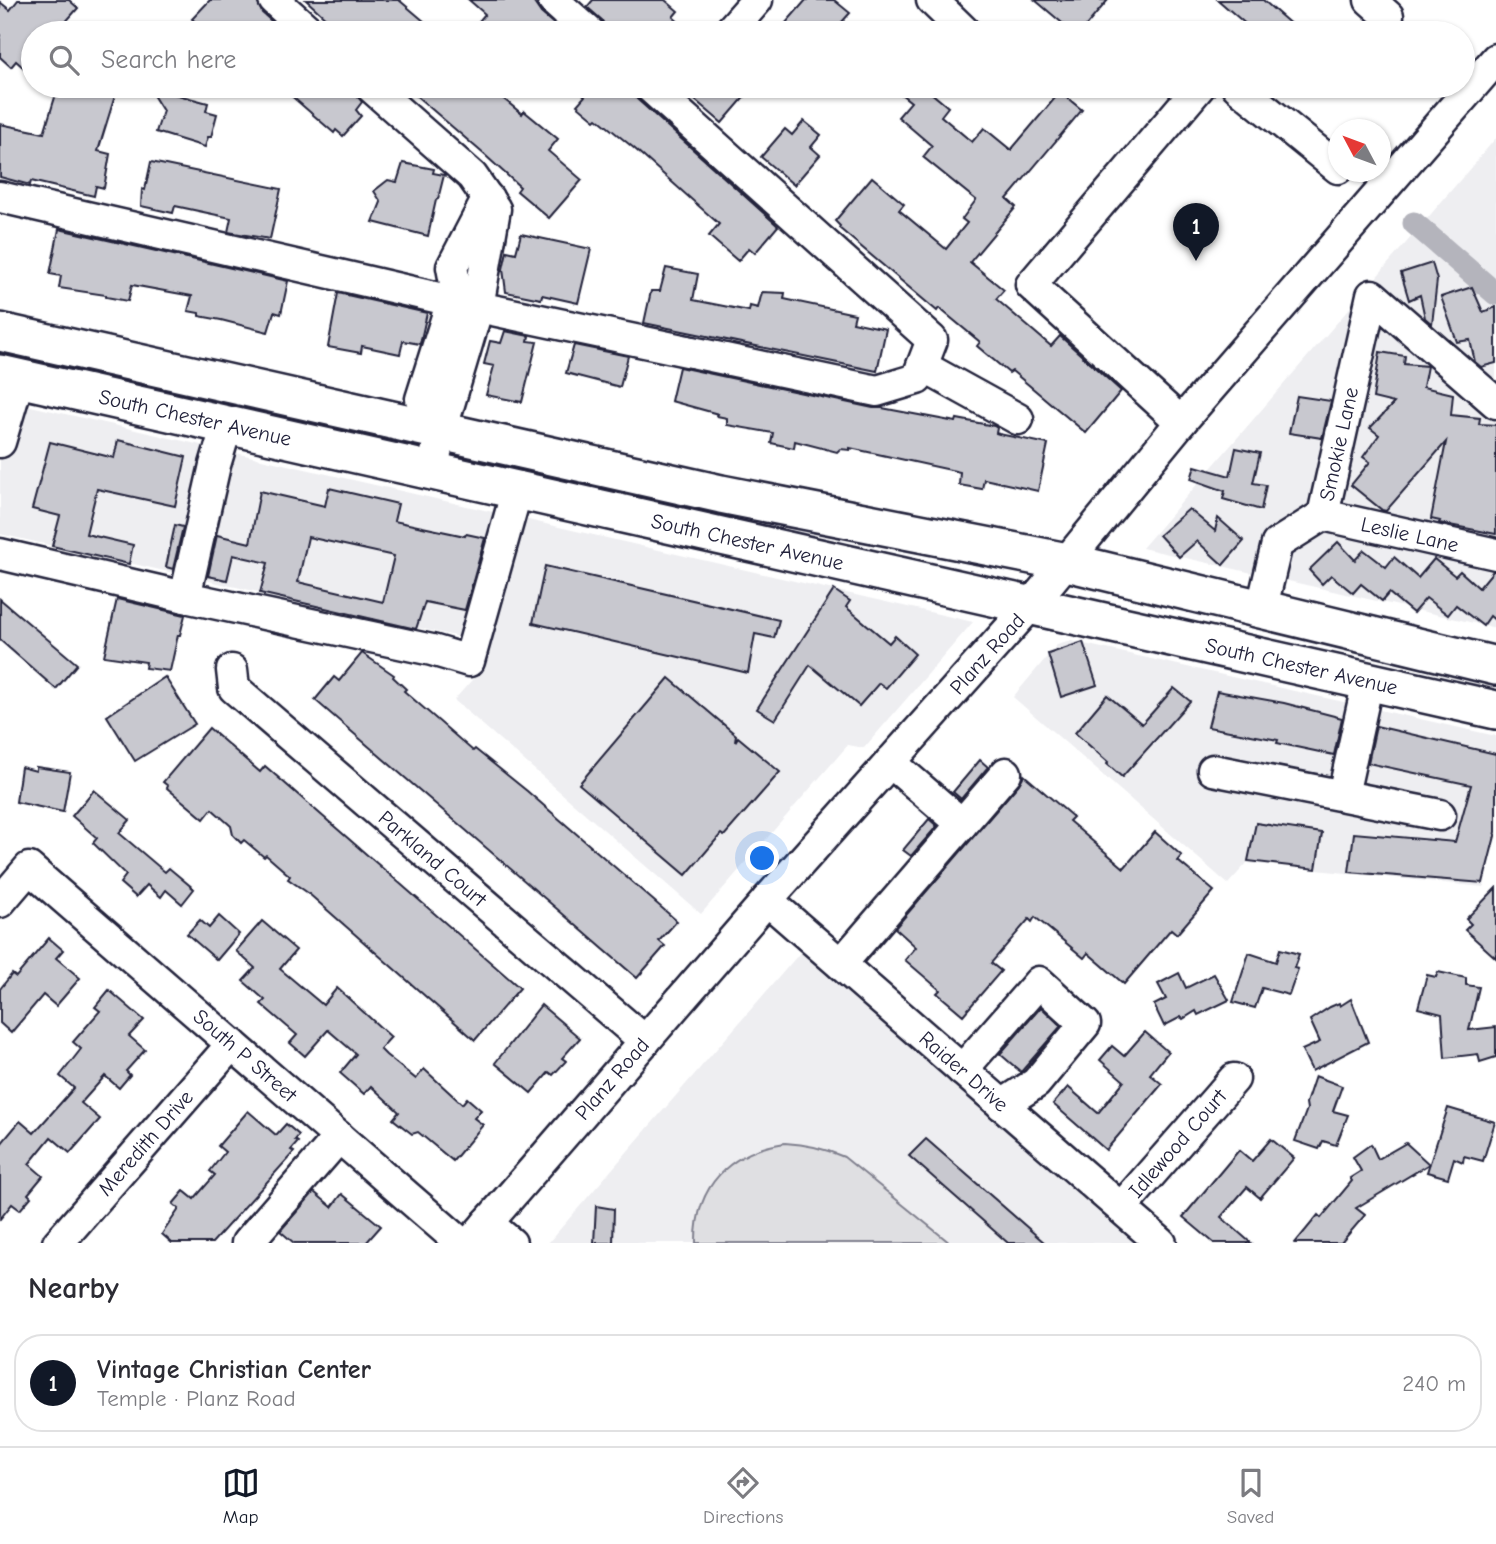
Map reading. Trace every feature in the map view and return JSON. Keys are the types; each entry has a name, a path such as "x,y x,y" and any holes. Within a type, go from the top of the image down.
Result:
{"main road":[{"name":"South Chester Avenue","path":"0,332 721,494 1067,562 1496,666"},
{"name":"South Chester Avenue","path":"9,376 1496,710"}],"street":[{"path":"274,0 298,21"},
{"path":"553,0 577,21"},
{"path":"739,21 757,0"},
{"path":"932,0 954,21"},
{"name":"Planz Road","path":"1475,83 1496,59"},
{"path":"384,98 472,176 495,209 465,304 432,471"},
{"path":"0,197 465,304 877,391 917,379 932,340 662,98"},
{"path":"1181,422 1031,285 1190,98"},
{"path":"1252,98 1328,159"},
{"name":"Planz Road","path":"478,1233 767,900 1030,606 1181,422 1462,98"},
{"path":"1356,182 1376,198"},
{"name":"Smokie Lane","path":"1261,611 1277,544 1323,515 1372,295 1496,403"},
{"path":"922,366 1018,419"},
{"path":"0,442 9,376"},
{"path":"185,597 215,465 227,425"},
{"path":"0,554 432,650 469,661 517,490"},
{"name":"Leslie Lane","path":"1323,515 1496,554"},
{"name":"Parkland Court","path":"232,670 234,688 645,1041"},
{"path":"1343,795 1368,681"},
{"path":"890,762 962,824"},
{"path":"1213,770 1440,814"},
{"path":"841,964 1006,773"},
{"name":"South P Street","path":"0,902 29,868 461,1243"},
{"name":"Raider Drive","path":"767,900 1161,1243"},
{"path":"962,1070 1039,982 1086,1024 1036,1083 1003,1105"},
{"name":"Meredith Drive","path":"58,1243 232,1044"},
{"name":"Idlewood Court","path":"1121,1208 1234,1079"},
{"path":"247,1243 339,1137"},
{"path":"478,1233 511,1243"}],"shaded area":[{"path":"1496,138 1496,628 1142,548 1425,221"},
{"path":"0,399 973,622 864,748 848,745 701,914 454,700 480,671 459,637 0,534"},
{"path":"1071,641 1496,736 1496,832 1484,887 1247,863 1228,884 1013,697 1057,645"},
{"path":"812,939 1160,1243 548,1243"},
{"path":"785,1143 815,1147 844,1157 950,1243 696,1243 702,1204 709,1188 720,1175 732,1163 748,1154"}],"building":[{"path":"18,0 69,0 78,8 67,21 21,21 21,65 16,61 11,67 0,57 0,2 10,10"},
{"path":"210,0 257,0 262,13 271,21 194,21 192,19"},
{"path":"306,0 399,0 424,21 329,21"},
{"path":"469,0 532,0 550,21 479,21 485,14"},
{"path":"593,0 665,0 678,11 673,17 678,21 602,21 587,7"},
{"path":"806,0 834,0 850,13 843,21 788,21"},
{"path":"1035,0 1108,0 1090,21 1060,21"},
{"path":"1218,0 1263,0 1287,21 1242,21"},
{"path":"55,98 114,98 98,151 110,154 104,188 96,186 94,196 31,181 30,185 0,177 0,124 44,133"},
{"path":"155,98 189,98 208,103 206,111 217,114 211,137 208,137 205,147 156,132 163,111"},
{"path":"294,98 359,98 362,102 356,110 361,116 343,136 336,130 334,133"},
{"path":"419,98 503,98 522,114 524,111 558,139 548,151 582,180 549,218 517,191 520,187"},
{"path":"583,98 636,98 778,226 755,253 749,248 738,261 709,236 719,224 635,149 577,105"},
{"path":"693,98 744,98 722,123"},
{"path":"906,98 937,98 948,107 941,116 972,142 984,128 1011,150 1055,98 1067,98 1082,110 1007,199 1016,207 970,262 1004,290 996,299 1051,346 1060,336 1121,391 1086,433 1012,371 1009,373 977,346 980,342 939,308 937,311 839,228 835,221 872,177 904,204 899,210 946,249 967,223 962,219 976,200 923,157 932,146 898,117 911,102"},
{"path":"804,121 821,135 811,147 820,155 794,185 761,157 785,129 792,135"},
{"path":"151,162 281,189 270,239 228,232 231,218 175,206 173,213 141,206 142,189 145,190"},
{"path":"403,163 434,169 433,173 444,175 428,236 373,222 381,202 374,191 388,180 397,182"},
{"path":"59,229 288,281 281,314 274,312 268,332 188,311 192,296 132,285 128,301 59,288 61,276 50,274"},
{"path":"521,234 591,249 578,303 542,295 541,299 506,292 503,269 507,251 516,253"},
{"path":"1432,263 1437,280 1432,324 1425,318 1420,295 1409,300 1401,273"},
{"path":"666,268 698,274 693,300 749,311 750,306 758,308 762,292 785,293 784,299 855,314 853,322 886,329 877,371 644,323 651,291 660,291"},
{"path":"1472,287 1483,312 1496,307 1496,363 1481,367 1475,362 1470,340 1457,342 1441,297"},
{"path":"338,293 427,313 420,344 403,341 400,354 362,346 361,353 328,347"},
{"path":"505,331 529,336 528,341 537,342 522,402 486,395 494,366 484,364 490,341 501,343"},
{"path":"574,345 628,356 620,387 566,373"},
{"path":"1380,352 1405,356 1404,364 1427,366 1423,387 1453,394 1451,415 1480,418 1479,424 1496,425 1496,534 1431,519 1446,442 1386,511 1351,485 1370,462 1363,457 1379,435 1370,428 1394,403 1373,398"},
{"path":"679,367 873,408 994,426 997,428 996,433 1048,444 1038,491 984,479 982,489 959,485 960,472 850,448 837,452 795,441 794,448 771,443 773,433 727,425 727,418 717,416 718,414 671,401"},
{"path":"1297,396 1331,401 1322,438 1289,433"},
{"path":"118,440 186,457 175,506 97,489 86,534 133,545 129,564 52,546 60,516 32,509 50,442 114,458"},
{"path":"1236,448 1260,453 1253,483 1266,485 1261,510 1223,499 1225,491 1191,479 1195,466 1230,476"},
{"path":"329,488 398,504 394,521 485,538 465,610 425,602 416,629 260,593 268,563 233,555 227,580 208,576 217,535 250,543 260,491 325,506","holes":["308,537 394,556 383,602 298,582"]},
{"path":"1189,509 1215,531 1218,518 1244,541 1223,565 1197,541 1179,557 1159,535"},
{"path":"175,525 183,527 173,569 166,567"},
{"path":"1338,542 1355,560 1364,550 1386,567 1394,557 1418,578 1434,559 1455,576 1460,571 1479,588 1493,571 1496,571 1496,621 1490,616 1483,626 1456,605 1448,615 1426,598 1413,613 1389,593 1382,601 1361,584 1353,593 1331,575 1322,584 1309,570"},
{"path":"545,566 779,620 774,638 755,634 748,673 533,623"},
{"path":"834,590 850,601 846,607 889,643 895,636 915,654 886,688 879,683 859,706 810,665 775,720 757,709"},
{"path":"0,599 77,664 56,689 0,640"},
{"path":"117,599 185,615 170,671 145,668 146,662 104,656"},
{"path":"1083,642 1097,685 1061,697 1048,654"},
{"path":"362,653 394,675 406,689 404,691 473,751 475,749 527,791 677,921 659,941 665,946 637,978 315,700 334,677 339,681"},
{"path":"165,677 195,724 135,761 107,716"},
{"path":"669,678 736,735 735,742 738,737 780,772 686,875 579,784"},
{"path":"1174,688 1190,701 1122,777 1075,733 1107,695 1142,724"},
{"path":"1217,691 1284,703 1342,718 1334,755 1277,743 1278,740 1208,727"},
{"path":"1376,726 1496,754 1496,832 1483,883 1349,872 1354,833 1455,842 1471,785 1368,763"},
{"path":"209,728 260,772 265,766 520,988 475,1040 308,893 288,879 290,876 266,855 264,857 244,840 241,843 233,835 231,826 212,809 204,819 167,788 163,782"},
{"path":"980,760 988,767 961,799 953,792"},
{"path":"21,767 36,771 36,767 70,772 63,812 16,802"},
{"path":"1024,775 1073,817 1069,821 1124,868 1155,832 1182,856 1178,861 1214,891 1177,934 1171,929 1124,984 1088,953 1084,958 1035,917 1032,922 1029,919 991,963 1001,971 963,1015 937,993 940,990 905,960 916,947 895,928"},
{"path":"94,790 130,820 119,833 165,872 169,868 194,889 182,904 166,890 161,897 147,885 136,897 120,883 126,875 93,843 97,838 72,816"},
{"path":"929,819 937,826 911,856 903,850"},
{"path":"1256,823 1322,833 1316,869 1248,861"},
{"path":"1496,888 1496,958 1465,930 1471,924 1466,919"},
{"path":"219,916 239,934 217,960 187,934 200,920 209,928"},
{"path":"262,921 296,950 280,969 323,1005 337,988 391,1037 380,1049 386,1055 416,1079 424,1069 462,1104 467,1098 481,1110 474,1118 483,1125 453,1161 418,1132 412,1134 393,1119 399,1112 371,1086 364,1094 340,1073 356,1054 328,1030 305,1056 290,1043 297,1035 261,1004 265,1000 243,981 255,968 236,951"},
{"path":"49,938 63,950 56,958 80,978 56,1006 43,995 11,1033 0,1023 0,989 12,974 16,977"},
{"path":"1280,949 1299,954 1294,968 1298,969 1289,995 1262,988 1255,1008 1233,1002 1249,953 1276,962"},
{"path":"1438,972 1466,978 1466,985 1479,987 1469,1030 1496,1027 1496,1057 1480,1062 1478,1054 1445,1058 1442,1014 1418,1008 1427,975 1436,977"},
{"path":"1179,973 1186,988 1214,974 1229,1000 1198,1015 1196,1011 1164,1026 1154,1005 1166,999 1158,984"},
{"path":"109,990 144,1020 129,1036 145,1050 126,1071 130,1075 119,1088 105,1076 81,1103 100,1119 70,1153 51,1137 29,1164 43,1176 28,1194 31,1197 20,1210 12,1204 0,1219 0,1145 20,1121 34,1133 74,1088 60,1076 81,1049 73,1042 100,1011 95,1007"},
{"path":"1351,999 1368,1042 1312,1071 1302,1050 1320,1042 1310,1020 1330,1007 1339,1003 1340,1006"},
{"path":"541,1005 580,1038 562,1058 566,1061 553,1075 549,1072 531,1093 495,1063"},
{"path":"1041,1007 1061,1026 1021,1072 1000,1054"},
{"path":"1145,1032 1168,1052 1150,1074 1162,1084 1106,1150 1053,1104 1068,1087 1098,1113 1124,1081 1100,1060 1112,1046 1124,1056"},
{"path":"1315,1076 1342,1086 1333,1111 1348,1115 1336,1145 1323,1141 1319,1149 1295,1141"},
{"path":"1448,1108 1495,1122 1483,1161 1464,1156 1463,1162 1454,1158 1448,1178 1427,1172"},
{"path":"248,1111 276,1135 286,1124 299,1135 295,1140 298,1142 291,1150 294,1152 212,1243 172,1243 162,1234 179,1209 173,1204 184,1191 194,1199 215,1175 210,1171 225,1152 218,1146"},
{"path":"926,1139 1045,1243 1008,1243 909,1156"},
{"path":"1271,1139 1294,1158 1260,1198 1247,1187 1221,1217 1251,1243 1214,1243 1183,1217 1239,1150 1252,1161"},
{"path":"1406,1143 1429,1164 1356,1208 1365,1215 1341,1243 1295,1243 1318,1215 1321,1218 1352,1181 1350,1178 1361,1171 1353,1157 1371,1144 1378,1159"},
{"path":"314,1192 332,1207 342,1194 381,1226 366,1243 294,1243 280,1231"},
{"path":"596,1206 614,1209 613,1243 594,1243"}],"waterway":[{"path":"1414,223 1496,294"}],"place":[{"name":"Vintage Christian Center","path":"1196,261"}]}
